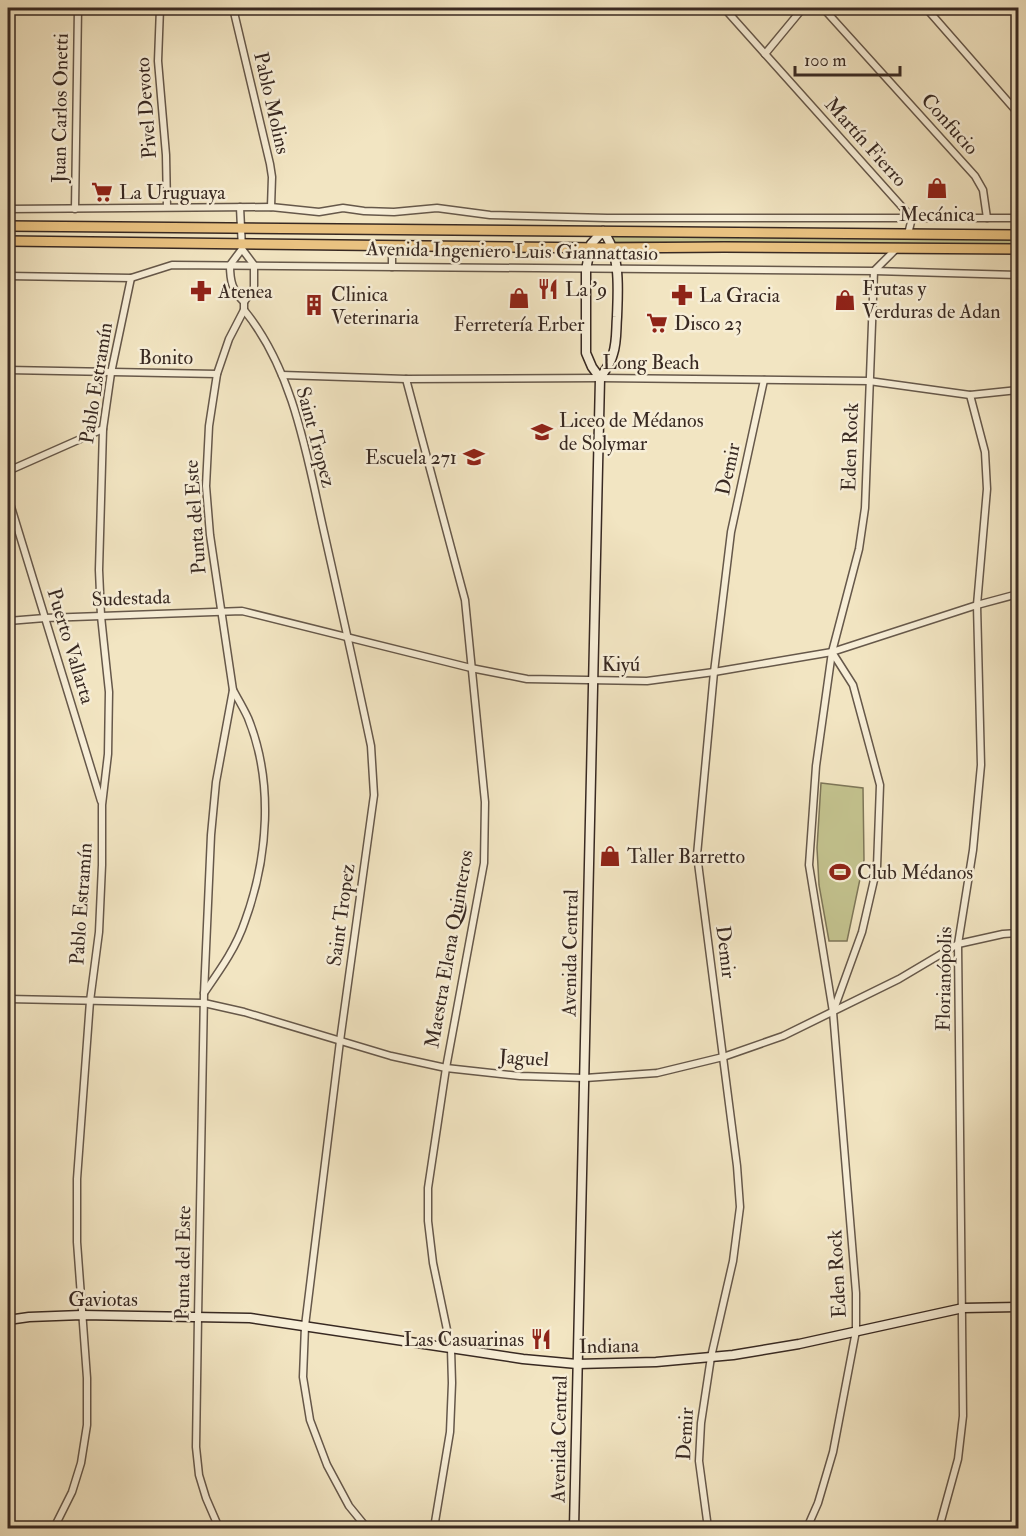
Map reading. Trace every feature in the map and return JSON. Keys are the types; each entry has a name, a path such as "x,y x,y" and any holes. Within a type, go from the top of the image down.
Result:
{"main road":[{"name":"Avenida Ingeniero Luis Giannattasio","path":"8,226 1018,235"},
{"name":"Avenida Ingeniero Luis Giannattasio","path":"8,241 242,247 392,244 589,248 1018,249"}],"street":[{"name":"Juan Carlos Onetti","path":"75,209 78,8"},
{"name":"Pivel Devoto","path":"160,8 158,61 166,155 167,207"},
{"name":"Pablo Molins","path":"232,8 270,164 271,207"},
{"name":"Martín Fierro","path":"724,8 912,218"},
{"path":"765,54 803,8"},
{"name":"Confucio","path":"823,8 975,176 983,190 987,218"},
{"path":"926,8 1018,113"},
{"path":"240,207 242,247 254,265 254,288 244,302 244,310"},
{"name":"Avenida Ingeniero Luis Giannattasio","path":"8,209 271,207 319,212 343,208 394,212 437,208 490,215 607,218 1018,218"},
{"path":"589,248 594,239 603,231 607,218"},
{"path":"908,234 912,218"},
{"name":"Avenida Central","path":"574,1528 600,378 612,358 615,347 617,270 612,248 603,231"},
{"path":"392,244 392,267"},
{"path":"242,247 230,265 230,283 244,302"},
{"name":"Avenida Central","path":"589,248 586,270 586,353 600,378"},
{"path":"874,271 897,248"},
{"name":"Avenida Ingeniero Luis Giannattasio","path":"8,276 131,278 172,265 874,271 1018,275"},
{"name":"Eden Rock","path":"807,1528 818,1503 833,1452 856,1331 856,1293 833,1012 809,865 816,766 832,652 859,549 865,508 874,271"},
{"name":"Pablo Estramín","path":"54,1528 72,1492 81,1463 87,1425 87,1378 77,1242 77,1179 90,1001 99,932 102,805 108,754 109,692 99,570 102,429 131,278"},
{"name":"Punta del Este","path":"219,1528 199,1475 196,1447 198,1317 204,994 211,835 216,782 232,690 220,611 206,486 208,426 217,374 229,339 244,310"},
{"name":"Saint Tropez","path":"244,310 260,330 282,375 302,437 371,746 374,795 340,1041 305,1326 303,1377 310,1420 333,1476 349,1506 367,1528"},
{"name":"Bonito","path":"8,370 217,374"},
{"name":"Long Beach","path":"282,375 406,379 600,378 869,381 970,395 1018,390"},
{"name":"Maestra Elena Quinteros","path":"406,379 465,600 485,802 484,862 446,1068 428,1188 428,1221 433,1263 451,1349 452,1383 450,1432 434,1528"},
{"name":"Demir","path":"708,1528 699,1461 701,1423 711,1357 733,1261 740,1207 697,855 714,672 731,532 764,380"},
{"name":"Florianópolis","path":"939,1528 959,1449 963,1416 958,944 973,850 981,765 977,605 987,489 985,452 970,395"},
{"path":"8,471 102,429"},
{"name":"Puerto Vallarta","path":"8,497 102,805"},
{"name":"Kiyú","path":"220,611 243,610 471,668 527,679 647,681 832,652 1018,594"},
{"name":"Sudestada","path":"8,621 220,611"},
{"name":"Eden Rock","path":"832,652 853,685 880,784 877,867 862,932 833,1012"},
{"name":"Punta del Este","path":"204,994 228,958 245,922 256,884 263,841 265,795 259,751 248,718 232,690"},
{"name":"Jaguel","path":"8,999 204,1003 244,1012 391,1056 446,1068 520,1076 585,1078 657,1073 723,1057 783,1036 833,1012 899,979 958,944 1018,933"},
{"name":"Indiana","path":"198,1317 250,1318 451,1349 577,1364 656,1362 711,1357 799,1344 963,1308 1018,1307"},
{"name":"Gaviotas","path":"8,1320 82,1315 198,1317"}],"shaded area":[{"path":"611,236 1018,238 1018,245 611,242"},
{"name":"Club Médanos","path":"821,783 863,788 864,860 847,941 829,941 819,885 817,848"}],"place":[{"name":"Mecánica","path":"937,188"},
{"name":"La Uruguaya","path":"102,192"},
{"name":"La '9","path":"548,289"},
{"name":"Atenea","path":"201,291"},
{"name":"La Gracia","path":"682,295"},
{"name":"Ferretería Erber","path":"519,298"},
{"name":"Frutas y Verduras de Adan","path":"845,300"},
{"name":"Clinica Veterinaria","path":"314,305"},
{"name":"Disco 23","path":"657,323"},
{"name":"Liceo de Médanos de Solymar","path":"542,432"},
{"name":"Escuela 271","path":"474,457"},
{"name":"Taller Barretto","path":"610,856"},
{"name":"Club Médanos","path":"840,872"},
{"name":"Las Casuarinas","path":"541,1339"}]}
